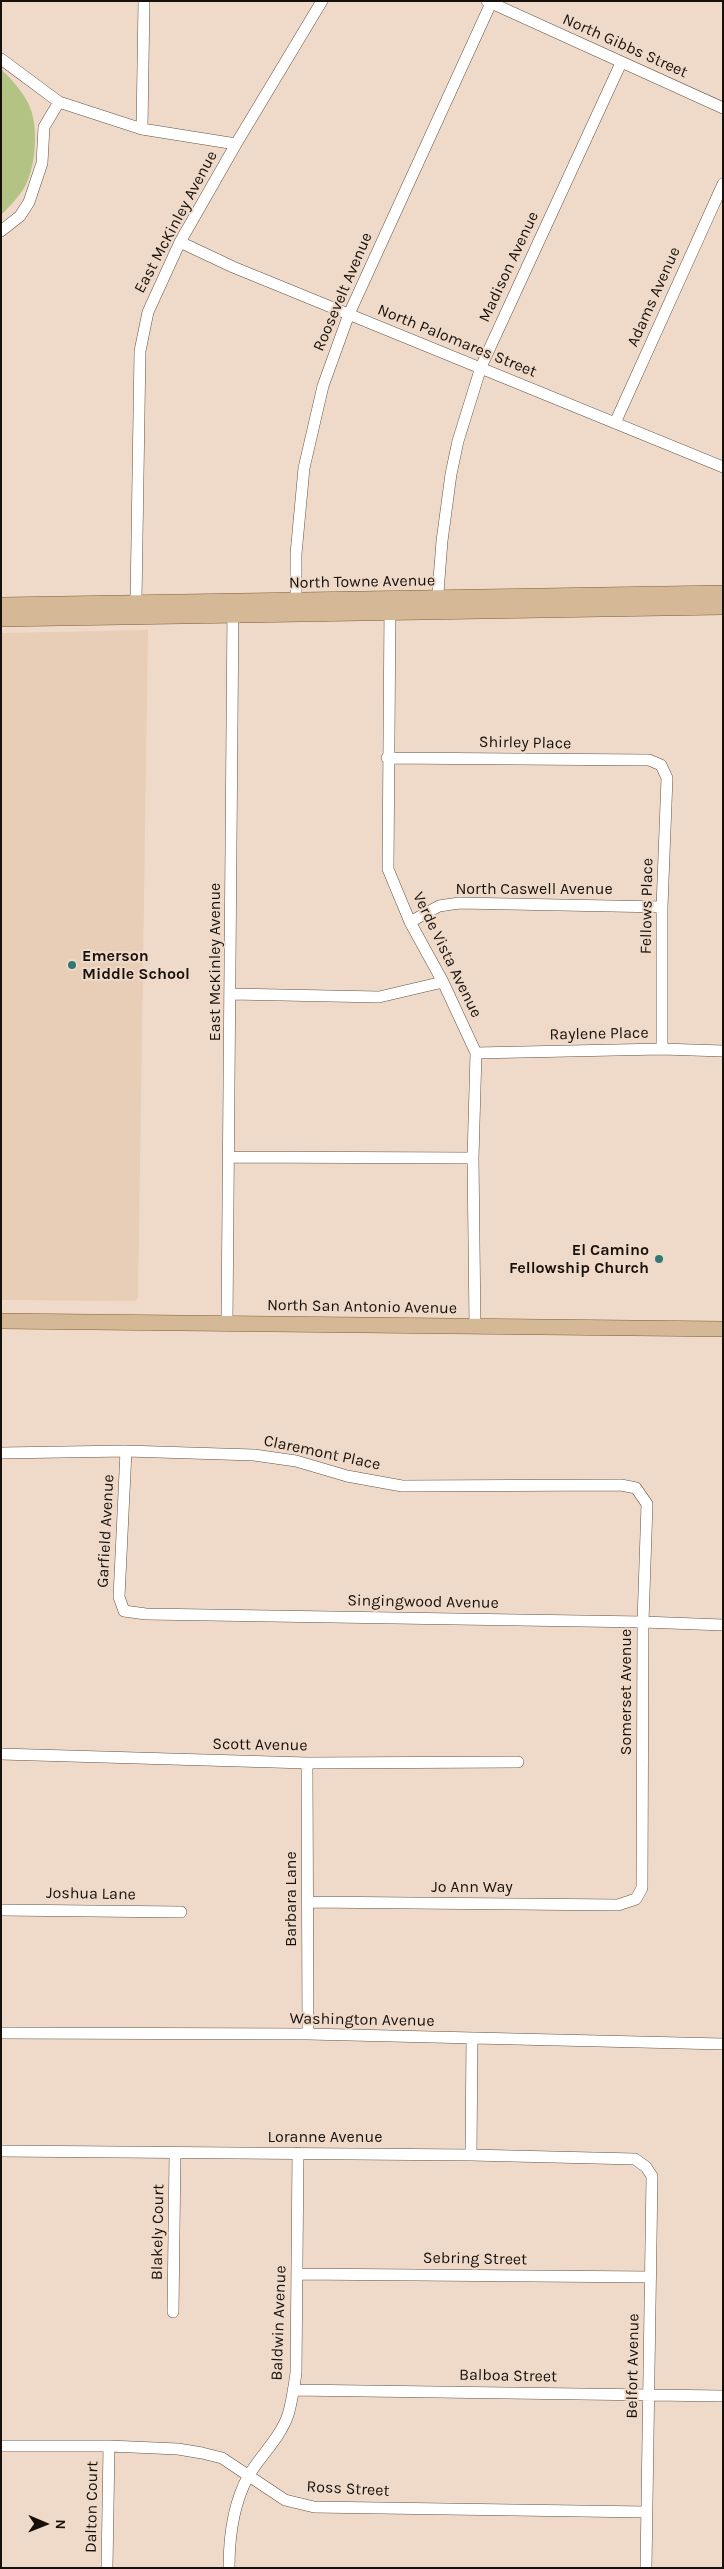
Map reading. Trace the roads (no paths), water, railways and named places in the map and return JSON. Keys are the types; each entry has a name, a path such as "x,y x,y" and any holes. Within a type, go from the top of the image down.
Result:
{"main road":[{"name":"North Towne Avenue","path":"1,605 136,601 233,607 296,608 437,605 723,593"},
{"name":"North Towne Avenue","path":"437,605 723,607"},
{"name":"North Towne Avenue","path":"1,619 233,607"},
{"name":"North San Antonio Avenue","path":"1,1321 723,1329"}],"street":[{"path":"142,129 144,1"},
{"name":"East McKinley Avenue","path":"136,601 140,351 148,312 180,242 236,144 322,1"},
{"name":"North Gibbs Street","path":"490,2 723,108"},
{"name":"Roosevelt Avenue","path":"296,608 296,554 304,468 323,386 348,314 490,2"},
{"path":"1,59 59,102 142,129 236,144"},
{"name":"Madison Avenue","path":"437,605 443,532 451,474 458,441 481,368 621,63"},
{"path":"1,231 20,216 29,202 42,163 44,127 59,102"},
{"name":"Adams Avenue","path":"615,423 723,184"},
{"name":"North Palomares Street","path":"180,242 232,267 723,467"},
{"name":"Verde Vista Avenue","path":"390,606 387,758 388,870 410,922 443,982 476,1053 473,1158 475,1326"},
{"name":"East McKinley Avenue","path":"227,1323 232,994 233,607"},
{"name":"Shirley Place","path":"387,758 649,760 661,765"},
{"name":"Fellows Place","path":"661,765 666,778 662,907 662,1049"},
{"name":"North Caswell Avenue","path":"410,922 439,906 459,903 662,907"},
{"path":"232,994 379,997 443,982"},
{"name":"Raylene Place","path":"476,1053 662,1049 723,1051"},
{"path":"230,1157 473,1158"},
{"name":"Claremont Place","path":"1,1453 126,1451 254,1455 296,1461 347,1476 402,1486 621,1485 636,1488"},
{"name":"Garfield Avenue","path":"124,1611 119,1597 126,1451"},
{"name":"Somerset Avenue","path":"636,1488 647,1504 643,1622 642,1888 636,1899"},
{"name":"Singingwood Avenue","path":"124,1611 146,1614 723,1625"},
{"name":"Scott Avenue","path":"1,1754 307,1763 518,1762"},
{"name":"Barbara Lane","path":"307,1763 308,2034"},
{"name":"Jo Ann Way","path":"308,1902 618,1905 636,1899"},
{"name":"Joshua Lane","path":"1,1910 181,1912"},
{"name":"Washington Avenue","path":"1,2032 308,2034 723,2044"},
{"path":"471,2154 472,2038"},
{"name":"Loranne Avenue","path":"1,2151 471,2154 635,2159 646,2167"},
{"name":"Blakely Court","path":"173,2312 175,2153"},
{"name":"Baldwin Avenue","path":"229,2568 229,2541 235,2509 248,2476 274,2442 288,2415 296,2373 298,2153"},
{"name":"Belfort Avenue","path":"646,2167 652,2176 646,2568"},
{"name":"Sebring Street","path":"298,2274 651,2277"},
{"name":"Balboa Street","path":"293,2390 723,2396"},
{"name":"Ross Street","path":"1,2446 109,2446 202,2452 222,2458 285,2500 314,2507 646,2512"},
{"name":"Dalton Court","path":"108,2568 109,2446"}],"place":[{"name":"Emerson Middle School","path":"72,965"},
{"name":"El Camino Fellowship Church","path":"659,1259"}]}
